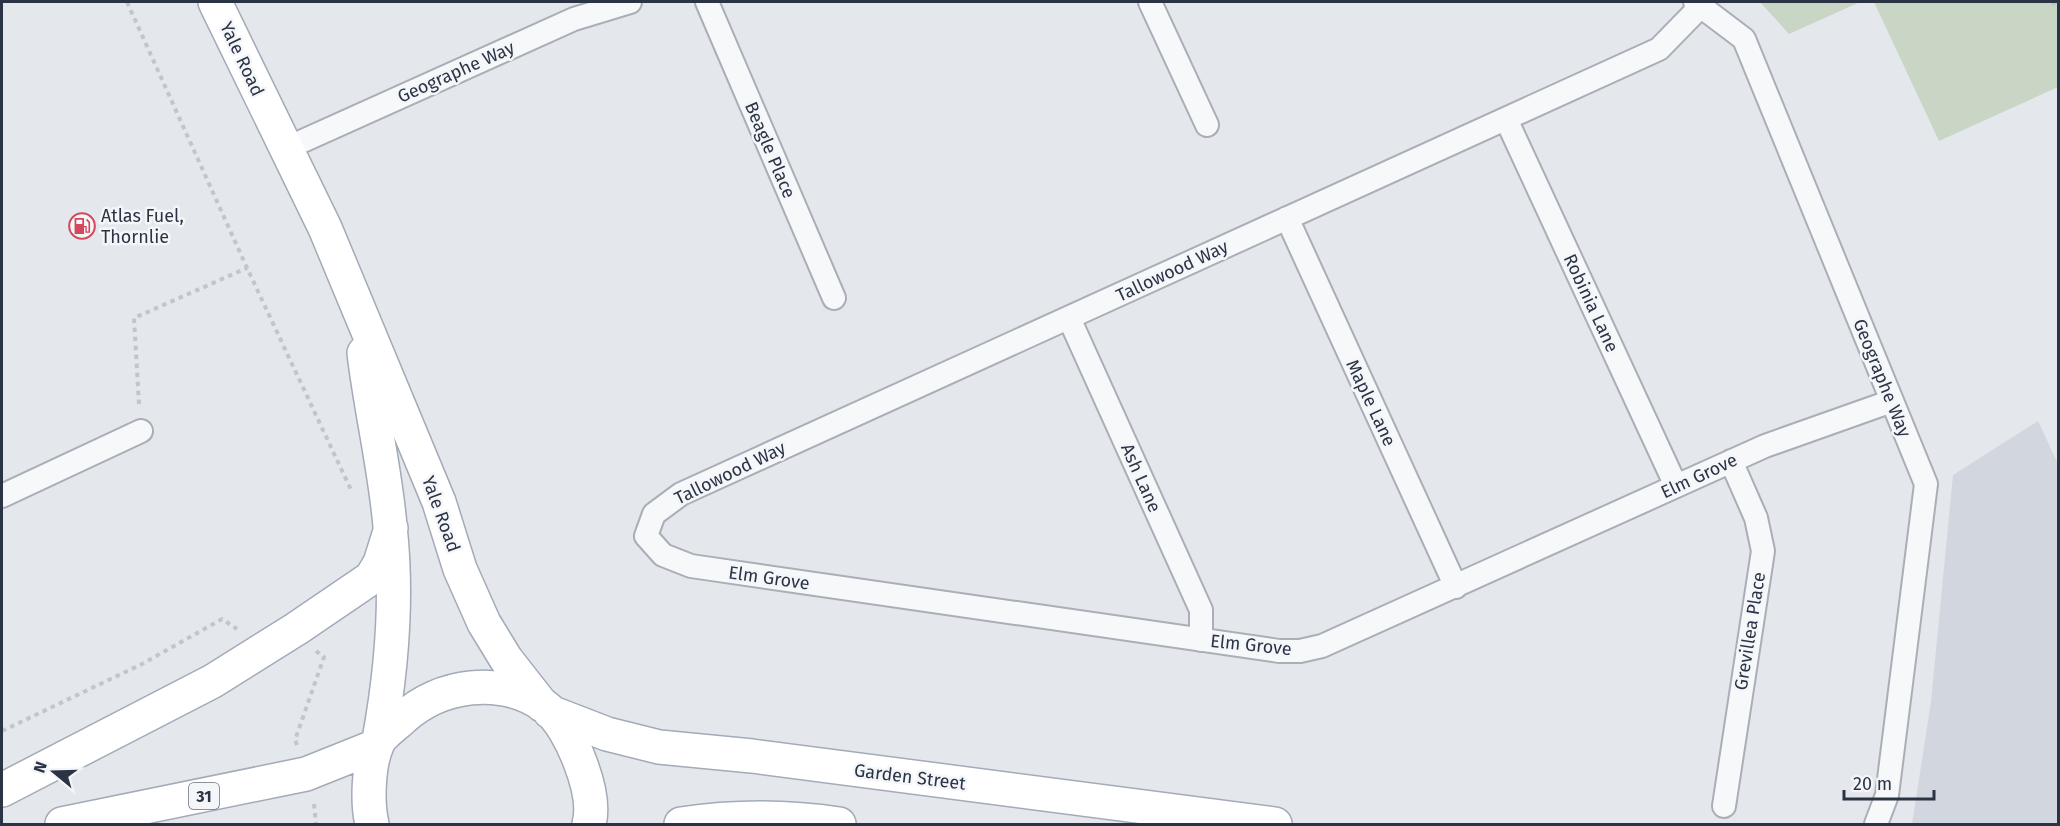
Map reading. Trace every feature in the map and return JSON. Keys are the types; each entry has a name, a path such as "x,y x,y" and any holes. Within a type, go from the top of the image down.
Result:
{"main road":[{"name":"Yale Road","path":"215,2 325,228 439,502 460,569 484,623 506,659 574,746 587,782 589,825"},
{"name":"Yale Road","path":"359,313 373,421 386,486 391,528 393,637 390,680 377,743 368,806 372,825"},
{"path":"2,790 213,681 296,629 371,578 380,563 391,528"},
{"name":"31","path":"62,825 306,774 377,743 413,710 437,696 471,686 509,690 546,708"},
{"name":"Garden Street","path":"546,708 607,734 659,747 752,756 1111,814 1275,825"},
{"path":"681,825 715,819 769,818 839,825"}],"street":[{"name":"Geographe Way","path":"285,149 574,19 630,2"},
{"name":"Beagle Place","path":"707,2 834,298"},
{"path":"1150,2 1207,125"},
{"name":"Geographe Way","path":"1698,4 1744,39 1926,484 1887,795 1876,825"},
{"name":"Tallowood Way","path":"646,536 654,514 681,494 1659,49 1698,4"},
{"name":"Robinia Lane","path":"1506,119 1676,486"},
{"name":"Maple Lane","path":"1287,218 1456,587"},
{"name":"Ash Lane","path":"1069,318 1201,610 1201,640"},
{"name":"Elm Grove","path":"646,536 663,555 691,566 1279,651 1300,651 1323,646 1765,446 1892,401"},
{"path":"2,496 141,431"},
{"name":"Grevillea Place","path":"1724,806 1763,551 1756,518 1731,461"},
{"name":"Geographe Way","path":"1887,795 1891,825"}],"path":[{"path":"127,2 247,268 356,500"},
{"path":"2052,2 2058,9"},
{"path":"141,431 134,318 247,268"},
{"path":"2,730 142,664 222,619 245,634"},
{"path":"300,755 295,740 324,657 319,654"}],"shaded area":[{"path":"2038,421 2058,464 2058,824 1912,824 1931,702 1953,475"}],"green space":[{"path":"1760,2 1860,2 1789,34"},
{"path":"1874,2 2058,2 2058,87 1939,141"}],"place":[{"name":"Atlas Fuel, Thornlie","path":"82,226"}]}
